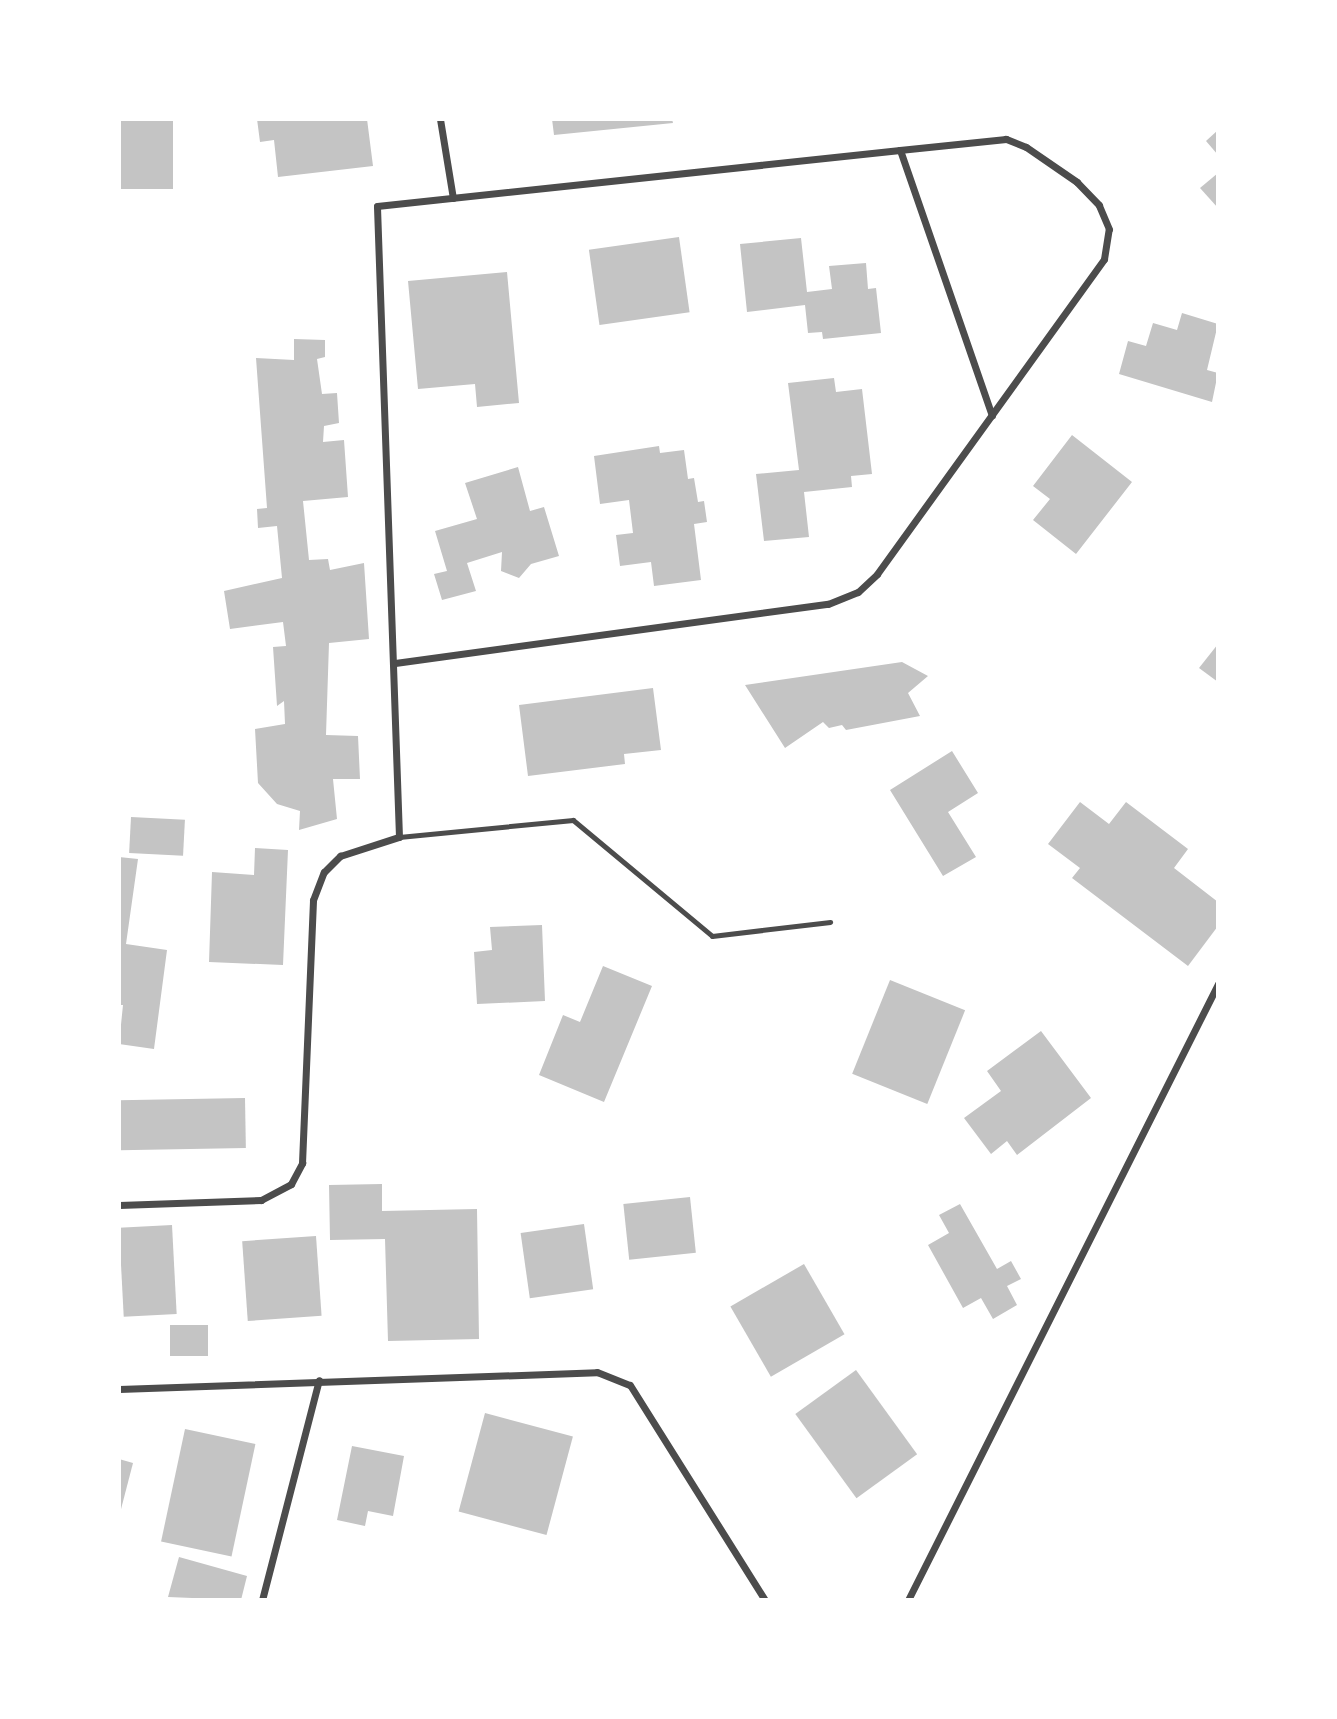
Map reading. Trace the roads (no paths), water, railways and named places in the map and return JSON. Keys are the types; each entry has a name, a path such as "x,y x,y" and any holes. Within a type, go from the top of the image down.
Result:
{"street":[{"path":"440,119 453,198"},
{"path":"119,1205 261,1199 291,1184 302,1163 313,900 324,872 340,856 399,837 377,206 1006,139 1077,182 1099,205 1109,229 1104,259 877,574 858,592 828,604 394,663"},
{"path":"900,150 992,415"},
{"path":"908,1600 1218,984"},
{"path":"119,1388 597,1372 630,1385 765,1600"},
{"path":"262,1600 319,1380"}],"lane":[{"path":"399,837 573,820 712,936 830,922"}]}
